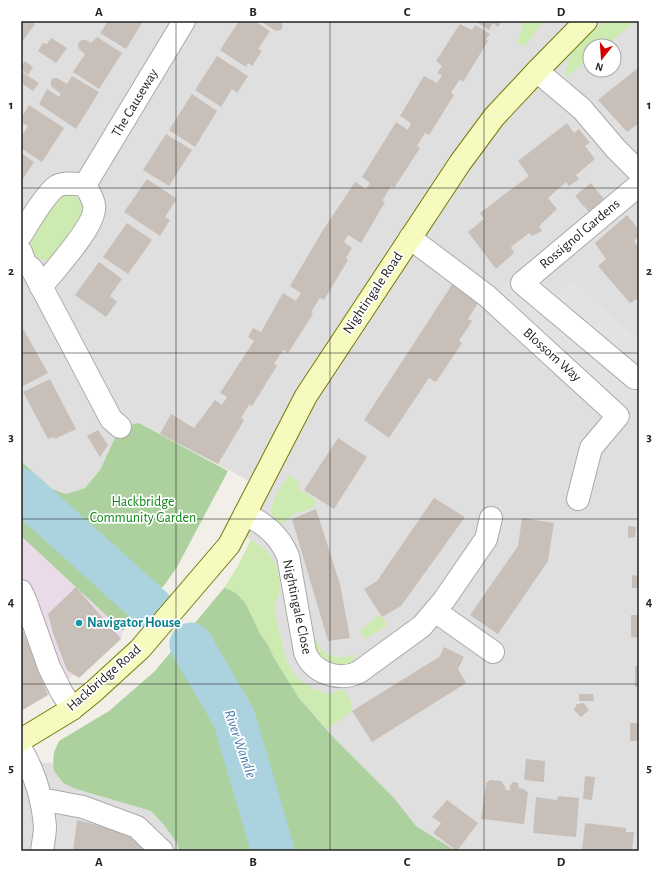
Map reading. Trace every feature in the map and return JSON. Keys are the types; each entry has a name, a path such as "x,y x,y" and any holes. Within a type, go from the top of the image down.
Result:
{"main road":[{"name":"Nightingale Road","path":"192,587 229,545 306,396 410,238 484,130 536,71 586,21"},
{"name":"Hackbridge Road","path":"21,740 72,708 140,649 192,587"}],"street":[{"name":"The Causeway","path":"85,185 184,21"},
{"path":"536,71 582,109 616,149 639,172"},
{"path":"21,235 47,196 57,186 71,184 85,185 94,205 93,218 85,231 41,287"},
{"name":"Rossignol Gardens","path":"635,378 522,283 639,185"},
{"name":"Blossom Way","path":"410,238 487,296 618,416 591,448 578,499"},
{"path":"21,252 25,263 32,269 111,419 120,427"},
{"name":"Nightingale Close","path":"245,514 268,528 283,544 288,556 305,652 308,660 312,665 325,673 345,676 353,675 359,672 422,626 435,611 486,539 491,518"},
{"path":"21,592 49,667 62,693 72,708"},
{"path":"435,611 493,652"},
{"path":"21,749 26,758 41,799 45,828 42,851"},
{"path":"41,799 83,807 137,827 162,851"}],"shaded area":[{"path":"21,21 639,21 639,851 456,851 416,826 395,799 334,738 299,698 230,590 224,588 238,566 251,540 235,534 259,486 139,423 120,427 100,470 85,488 66,494 52,489 21,461"},
{"path":"523,266 557,295 570,280 639,340 639,392 624,409 495,297"},
{"path":"21,536 123,631 121,639 48,695 21,710"},
{"path":"21,762 52,763 54,771 63,783 76,789 151,811 164,825 176,842 180,851 21,851"}],"green space":[{"path":"524,21 544,21 524,47 517,42"},
{"path":"607,21 636,21 615,38 585,38"},
{"path":"582,41 582,64 566,77 566,68 569,59"},
{"path":"69,194 76,197 81,202 83,216 51,259 39,259 32,255 29,247 32,236 62,195"},
{"name":"Hackbridge Community Garden","path":"139,423 228,471 177,567 165,584 123,631 21,536 21,461 52,489 66,494 85,488 100,470 120,427"},
{"path":"289,475 300,483 297,488 316,500 312,508 295,513 282,524 272,515 272,509 274,499"},
{"path":"251,540 267,551 277,568 280,587 275,604 276,619 287,661 295,675 309,686 319,691 329,694 335,693 341,689 344,690 351,701 352,711 327,729 299,698 260,634 246,604 224,588 238,566"},
{"path":"224,588 237,594 246,604 260,634 299,698 334,738 395,799 416,826 456,851 180,851 176,842 164,825 151,811 76,789 63,783 54,771 53,766 54,752 59,741 109,711 155,671"},
{"path":"377,616 382,617 388,625 365,639 360,631"},
{"path":"315,637 321,649 330,656 342,657 355,654 353,661 348,664 339,665 316,655 313,642"}],"building":[{"path":"21,21 30,21 35,24 21,43"},
{"path":"108,21 143,21 126,49 100,33"},
{"path":"239,21 254,21 270,31 258,49 262,51 252,66 248,63 246,67 220,50"},
{"path":"260,21 281,21 283,26 281,30 276,31"},
{"path":"475,21 502,21 498,27 493,23 489,30"},
{"path":"460,24 472,30 475,25 490,34 486,39 488,41 463,82 460,79 451,93 454,95 429,135 425,133 417,146 420,148 394,188 391,186 382,201 385,202 361,243 348,235 344,242 352,248 346,258 348,260 324,300 320,298 311,312 313,314 288,353 283,350 274,364 277,366 252,406 249,405 241,418 244,420 218,464 160,434 171,414 194,428 215,400 222,405 227,397 220,393 254,341 248,337 253,328 261,332 283,293 296,301 301,293 290,286 323,230 355,182 366,189 370,183 362,177 396,122 408,130 411,123 400,116 424,76 437,83 442,75 437,73 442,66 436,61"},
{"path":"97,37 122,53 99,89 73,72 85,54 79,49 78,44 81,40 86,40 91,43"},
{"path":"51,38 67,48 56,63 38,51 43,43 47,44"},
{"path":"217,56 248,76 237,93 232,89 221,107 195,90"},
{"path":"25,61 33,67 28,75 21,69 21,66"},
{"path":"639,67 639,123 627,132 598,100"},
{"path":"22,72 39,83 33,91 21,83"},
{"path":"72,76 99,92 76,129 39,104 47,89 59,97 61,94 51,86 51,81 53,78 57,78 67,84"},
{"path":"192,94 217,111 195,147 169,130"},
{"path":"29,105 64,128 42,162 21,148 21,137 28,126 21,122 21,118"},
{"path":"567,123 574,133 579,129 590,143 585,146 595,159 576,175 579,179 569,186 566,182 548,198 557,209 539,226 542,231 532,236 529,233 511,247 514,253 496,269 468,232 484,219 480,213 529,176 518,161"},
{"path":"166,134 192,150 169,186 143,170"},
{"path":"21,153 34,162 21,182"},
{"path":"147,179 177,199 165,217 170,220 160,236 124,212"},
{"path":"591,183 604,199 589,212 575,196"},
{"path":"627,215 639,230 639,237 634,241 639,248 639,298 630,303 598,266 606,259 595,243"},
{"path":"127,223 152,240 128,274 103,257"},
{"path":"99,262 122,279 110,296 117,302 106,317 75,295"},
{"path":"455,280 481,298 468,319 472,321 459,341 462,343 436,382 429,378 389,438 364,420"},
{"path":"22,327 48,373 21,387 21,328"},
{"path":"50,379 76,429 55,439 54,437 48,439 23,392"},
{"path":"98,430 108,445 100,457 87,436"},
{"path":"338,438 367,457 334,509 304,490"},
{"path":"434,498 465,517 401,606 382,617 364,589 377,581"},
{"path":"316,509 340,584 350,638 328,641 292,519"},
{"path":"522,518 554,523 548,561 498,634 470,615 518,546"},
{"path":"628,526 636,527 635,537 628,538"},
{"path":"632,575 639,576 639,588 632,588"},
{"name":"Navigator House","path":"76,587 121,639 79,678 67,670 53,633 48,614"},
{"path":"631,615 639,615 639,638 631,637"},
{"path":"21,626 48,695 21,711"},
{"path":"444,647 464,657 458,669 466,683 372,742 352,711 439,657"},
{"path":"635,666 639,666 639,687 635,687"},
{"path":"579,694 593,694 594,701 579,701"},
{"path":"584,703 589,710 581,717 574,710 577,704"},
{"path":"630,723 639,723 639,741 630,741"},
{"path":"526,759 545,761 544,782 524,780"},
{"path":"585,776 595,777 592,800 583,799"},
{"path":"490,780 501,781 506,788 505,790 510,790 510,785 513,782 518,783 519,788 524,789 528,793 524,824 481,819 486,783"},
{"path":"558,796 579,798 576,837 533,833 536,797 557,800"},
{"path":"447,800 478,823 457,851 433,833 441,823 432,817"},
{"path":"77,820 138,836 153,851 73,851"},
{"path":"585,823 626,828 626,832 634,832 632,851 582,851"}],"waterway":[{"name":"River Wandle","path":"21,490 153,609"},
{"name":"River Wandle","path":"191,644 234,718 273,851"}],"place":[{"name":"Navigator House","path":"79,623"}]}
